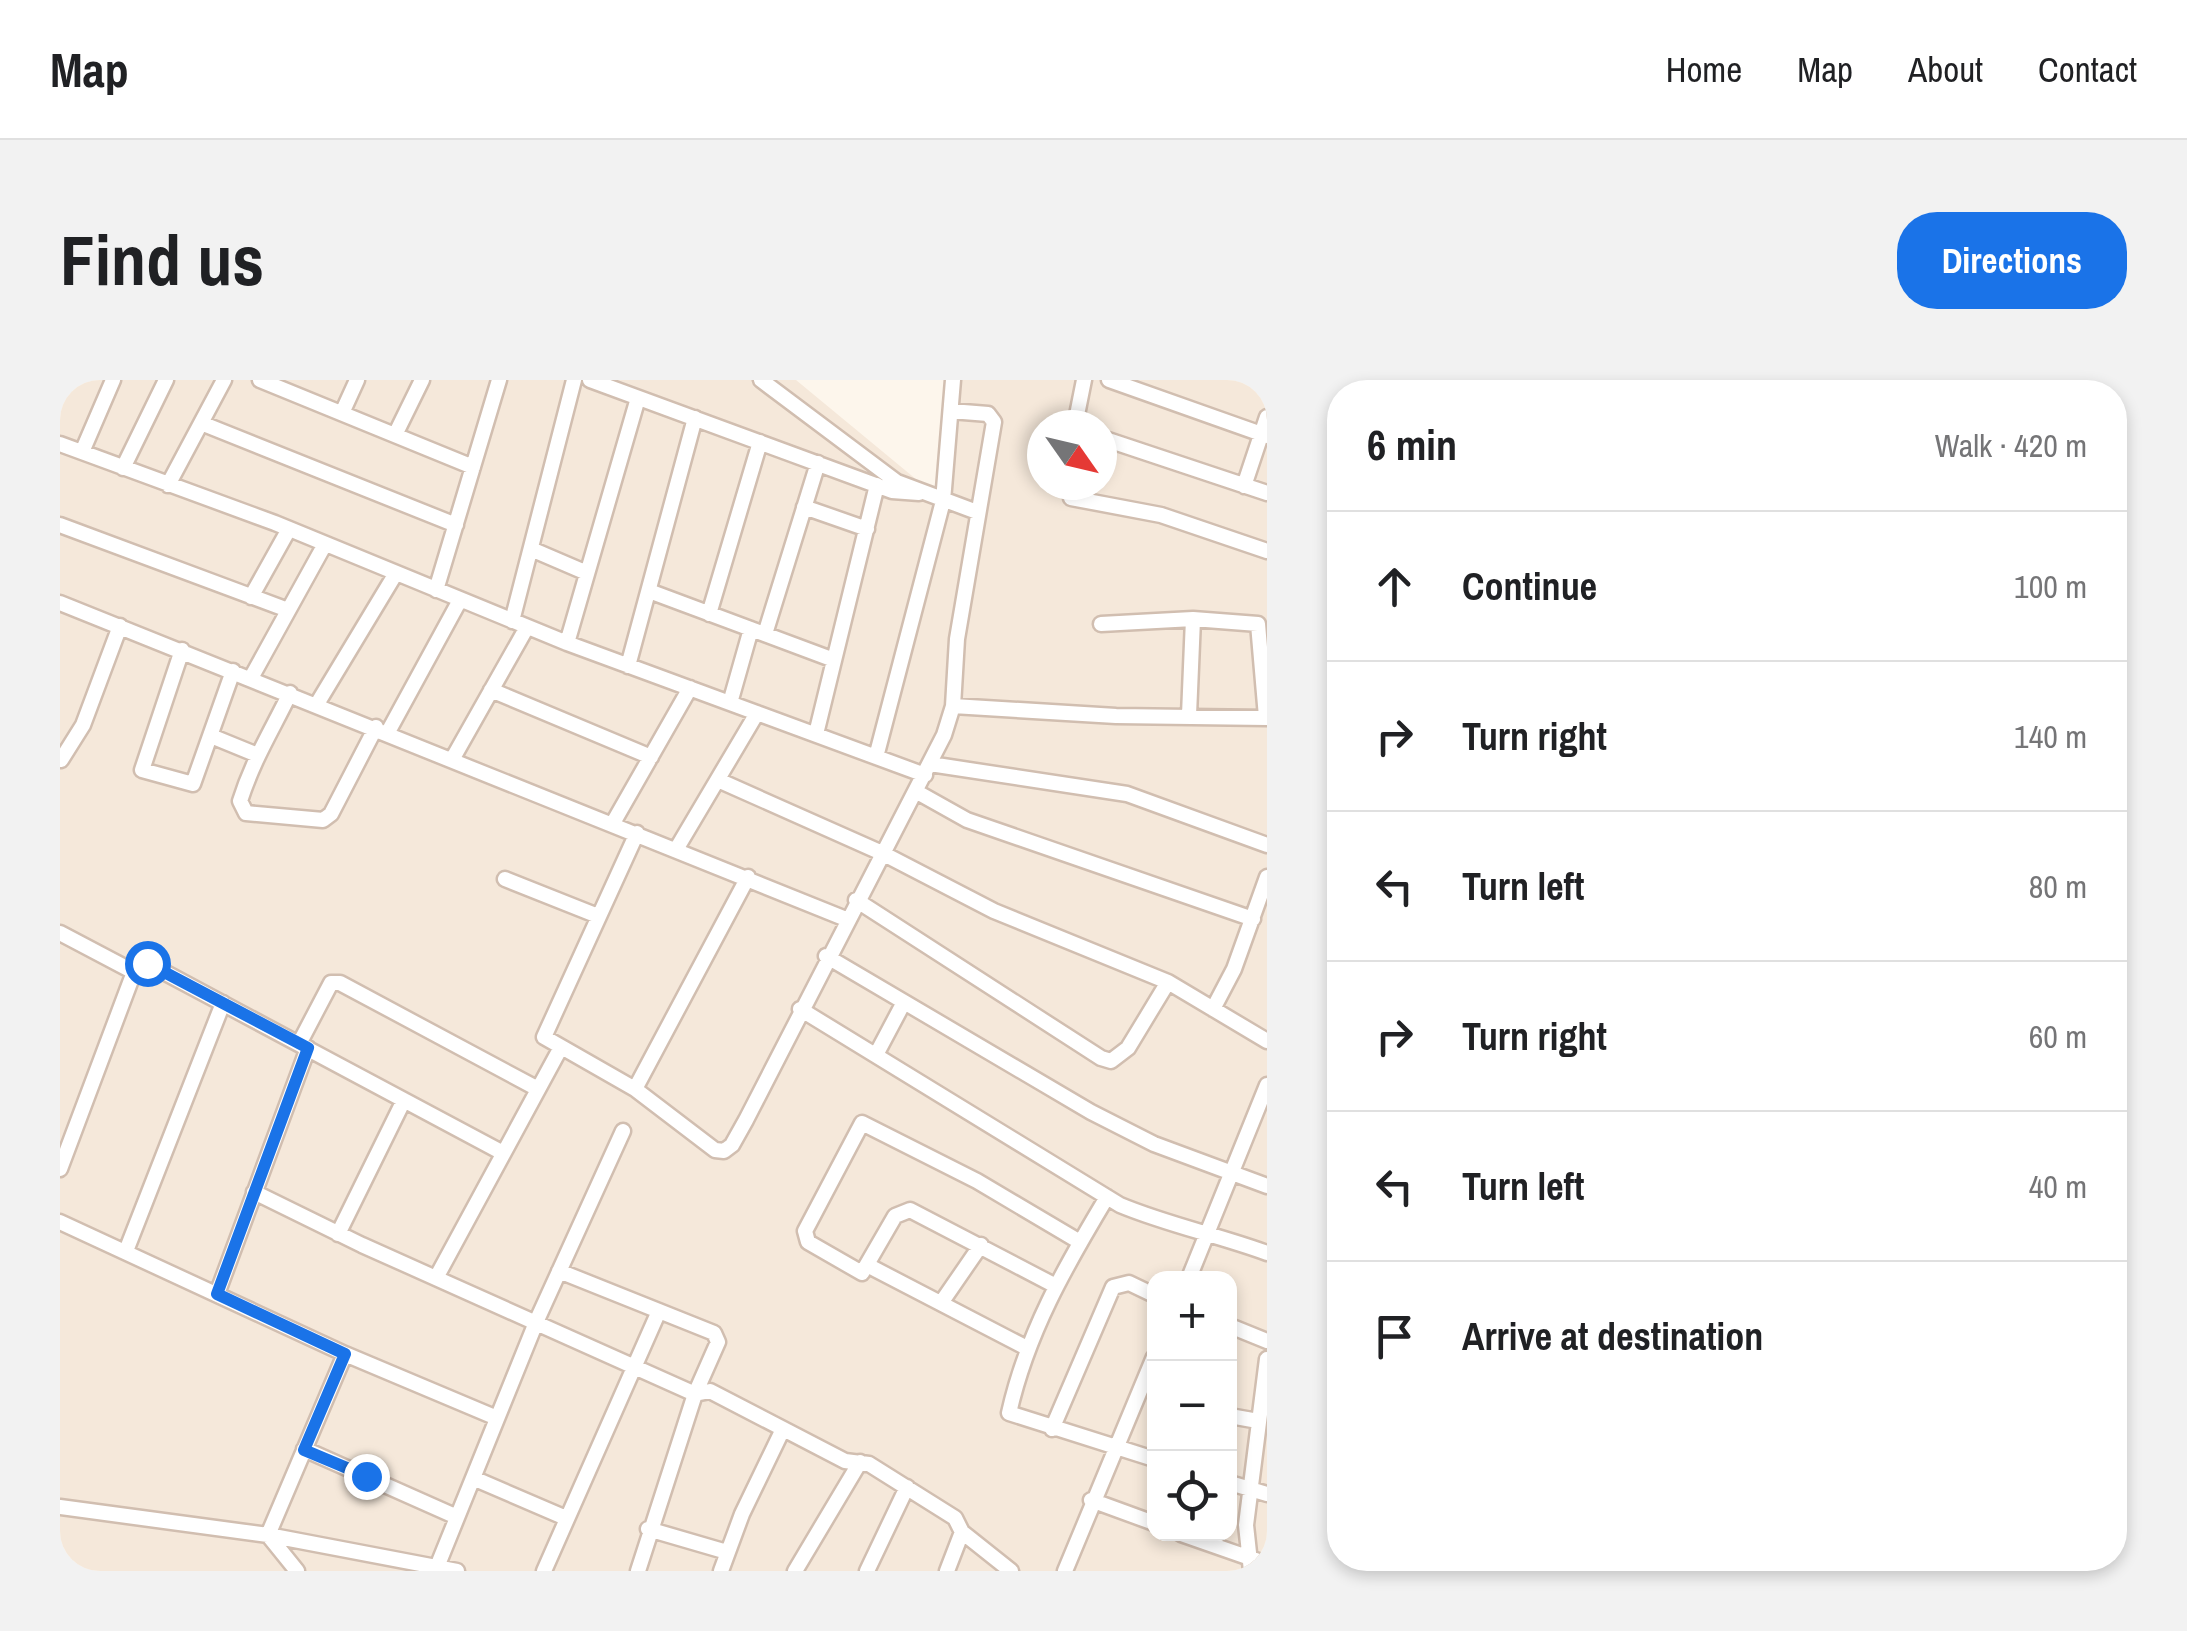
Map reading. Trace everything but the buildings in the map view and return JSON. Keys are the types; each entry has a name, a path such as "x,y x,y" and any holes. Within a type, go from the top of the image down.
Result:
{"street":[{"path":"82,452 113,380"},
{"path":"123,468 166,380"},
{"path":"168,485 224,380"},
{"path":"260,380 280,384 473,466"},
{"path":"342,413 357,380"},
{"path":"395,435 422,380"},
{"path":"436,590 499,380"},
{"path":"453,758 491,690 520,624 531,549 574,380"},
{"path":"590,380 878,486 919,493 978,512"},
{"path":"761,380 919,493"},
{"path":"876,757 942,501 953,380"},
{"path":"1078,410 1084,380"},
{"path":"1109,380 1264,435"},
{"path":"567,643 638,398"},
{"path":"637,832 544,1037 558,1053 635,1089 714,1150 724,1151 732,1145 826,956 917,792 953,706 957,639 994,422 988,414 951,411"},
{"path":"1244,486 1267,417"},
{"path":"628,666 695,418"},
{"path":"201,423 456,525"},
{"path":"709,614 760,442"},
{"path":"1117,443 1267,494"},
{"path":"60,444 289,529 567,643 876,757 928,769 1094,786 1163,805 1267,845"},
{"path":"730,703 818,464"},
{"path":"816,734 878,486"},
{"path":"1082,500 1161,515 1267,551"},
{"path":"804,507 866,529"},
{"path":"60,526 288,610"},
{"path":"251,596 289,529"},
{"path":"251,678 324,544"},
{"path":"531,549 587,573"},
{"path":"317,704 396,573"},
{"path":"648,591 834,660"},
{"path":"290,693 263,748 255,754 242,809 246,813 323,820 331,814 460,600"},
{"path":"60,603 846,919"},
{"path":"953,706 1116,716 1267,718 1261,628 1255,622 1193,619 1101,624"},
{"path":"1190,716 1193,619"},
{"path":"61,760 83,725 120,626"},
{"path":"182,650 140,769 192,784 233,670"},
{"path":"614,823 690,688"},
{"path":"491,690 651,757"},
{"path":"677,848 758,713"},
{"path":"211,736 255,754"},
{"path":"718,780 882,853 994,911 1168,982 1267,1041"},
{"path":"917,792 967,820 1253,919"},
{"path":"1214,1009 1267,876"},
{"path":"635,1089 748,877"},
{"path":"504,879 598,916"},
{"path":"856,900 1100,1058 1120,1058 1168,982"},
{"path":"60,933 134,972"},
{"path":"826,956 1091,1112 1154,1144 1267,1186"},
{"path":"60,1168 134,972 147,963 503,1153"},
{"path":"217,1294 322,992 331,983 541,1083"},
{"path":"878,1053 904,1002"},
{"path":"126,1251 223,1003"},
{"path":"800,1009 878,1053 1107,1197 1170,1226 1208,1232 1267,1254"},
{"path":"436,1278 558,1053"},
{"path":"1191,1271 1232,1172 1262,1113 1267,1085"},
{"path":"338,1234 404,1100"},
{"path":"1054,1285 980,1245 902,1210 869,1266 854,1273 808,1242 805,1231 862,1123 977,1181 1080,1242"},
{"path":"437,1567 537,1320 623,1131"},
{"path":"254,1192 338,1234 695,1394 710,1391 845,1461 860,1462 956,1518 962,1532 1011,1571"},
{"path":"1107,1197 1054,1285 1027,1348 1009,1413 1147,1457"},
{"path":"60,1222 345,1354 498,1418"},
{"path":"942,1304 980,1245"},
{"path":"869,1266 1027,1348"},
{"path":"559,1271 714,1333 718,1342 695,1394 648,1529 638,1571"},
{"path":"1052,1429 1113,1286 1129,1283 1147,1291"},
{"path":"544,1571 632,1364 660,1311"},
{"path":"1237,1329 1267,1341"},
{"path":"268,1534 345,1354"},
{"path":"1250,1565 1246,1525 1267,1360"},
{"path":"1065,1571 1091,1500 1153,1361"},
{"path":"1138,1396 1147,1399"},
{"path":"1237,1417 1258,1421"},
{"path":"721,1571 783,1429"},
{"path":"304,1450 458,1516"},
{"path":"795,1571 860,1462"},
{"path":"473,1478 566,1518"},
{"path":"1237,1485 1267,1494"},
{"path":"867,1571 907,1488"},
{"path":"1091,1500 1147,1521"},
{"path":"60,1507 268,1534 457,1571"},
{"path":"648,1529 727,1552"},
{"path":"947,1571 962,1532"},
{"path":"268,1534 297,1571"},
{"path":"1197,1541 1250,1565 1267,1564"}],"shaded area":[{"path":"60,380 796,380 946,504 956,380 1267,380 1267,1571 60,1571"}],"route":[{"path":"147,963 308,1048 217,1294 345,1354 304,1450 366,1476"}]}
